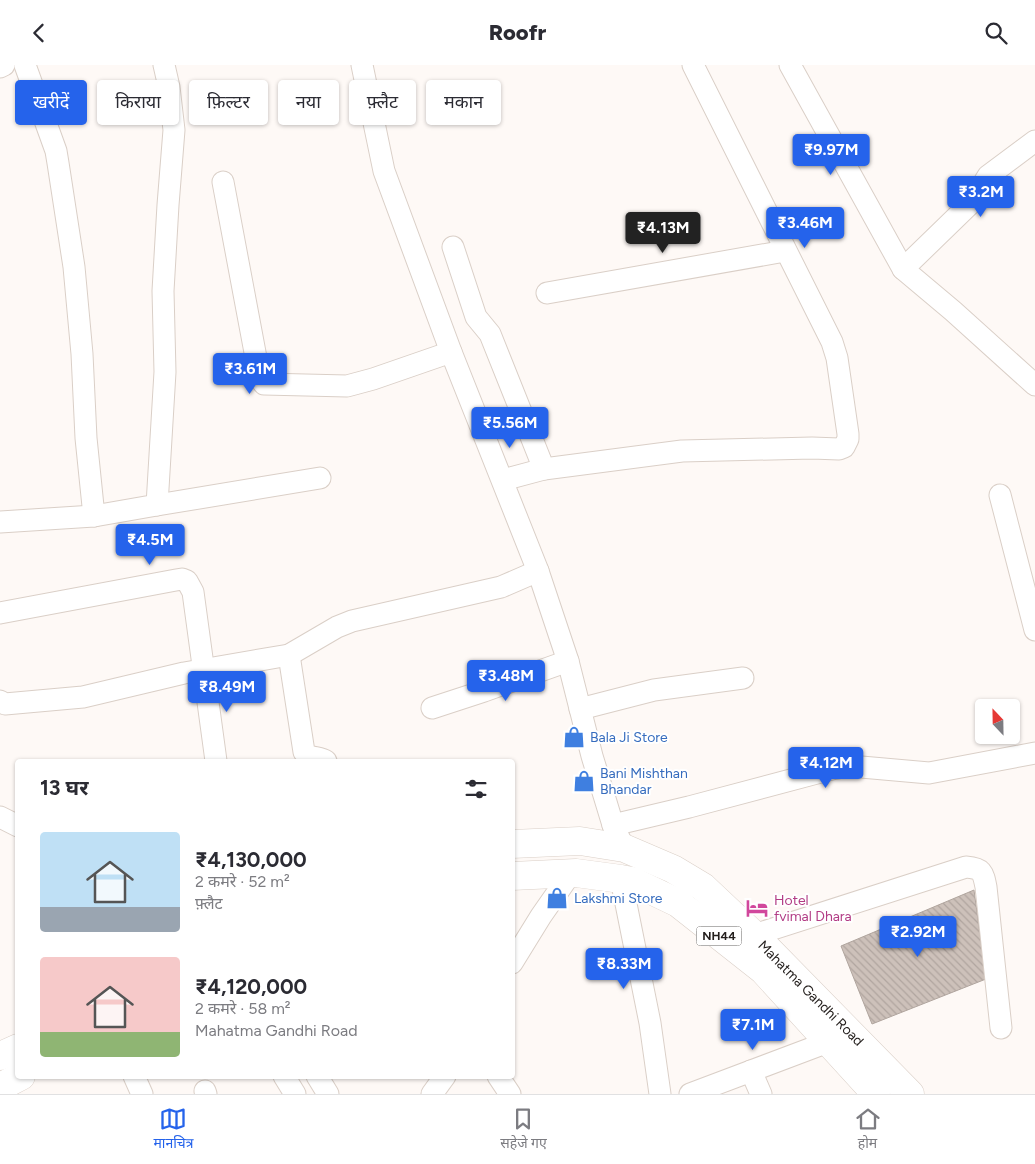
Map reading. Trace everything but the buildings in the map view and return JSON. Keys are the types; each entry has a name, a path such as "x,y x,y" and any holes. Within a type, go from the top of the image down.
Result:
{"highway":[{"name":"Mahatma Gandhi Road","path":"515,844 580,841 618,836 702,887 754,935 910,1094"},
{"name":"Mahatma Gandhi Road","path":"515,875 571,873 621,879 632,881 678,903 763,970 876,1094"},
{"path":"0,1056 15,1049"},
{"path":"0,1087 15,1079"}],"street":[{"path":"0,67 4,65"},
{"path":"25,65 56,151 58,163 75,277 82,354 86,438 94,517"},
{"path":"157,505 165,372 163,291 174,130 169,87 164,65"},
{"path":"362,65 384,171 451,352 538,571 568,661 592,756 618,836 689,807 832,769 850,766 929,773 1035,753"},
{"path":"503,480 544,469 682,451 838,449 844,447 848,439 837,358 832,342 693,65"},
{"path":"790,65 903,269 1035,385"},
{"path":"903,269 972,202 988,176 1035,141"},
{"path":"223,182 260,379 264,384 347,386 451,352"},
{"path":"453,247 476,317 490,334 544,469"},
{"path":"547,293 786,251"},
{"path":"0,522 94,517 320,478"},
{"path":"1000,495 1035,630"},
{"path":"0,701 4,704 83,697 203,670 289,655 337,627 352,621 501,587 538,571"},
{"path":"0,613 182,579 187,581 193,592 216,759"},
{"path":"289,655 304,752 307,755 323,759"},
{"path":"432,708 568,661"},
{"path":"580,709 654,691 743,678"},
{"path":"0,817 15,824"},
{"path":"754,935 966,867 976,867 981,871 986,887 1001,1028"},
{"path":"515,958 571,873"},
{"path":"621,879 650,1023 660,1094"},
{"path":"690,1094 828,1042"},
{"path":"751,1071 761,1094"},
{"path":"135,1079 142,1094"},
{"path":"286,1079 294,1094"},
{"path":"319,1079 328,1094"},
{"path":"432,1094 443,1079"},
{"path":"500,1079 510,1094"}],"place":[{"name":"Bala Ji Store","path":"574,737"},
{"name":"Bani Mishthan Bhandar","path":"584,781"},
{"name":"Lakshmi Store","path":"557,898"},
{"name":"Hotel fvimal Dhara","path":"757,908"}]}
